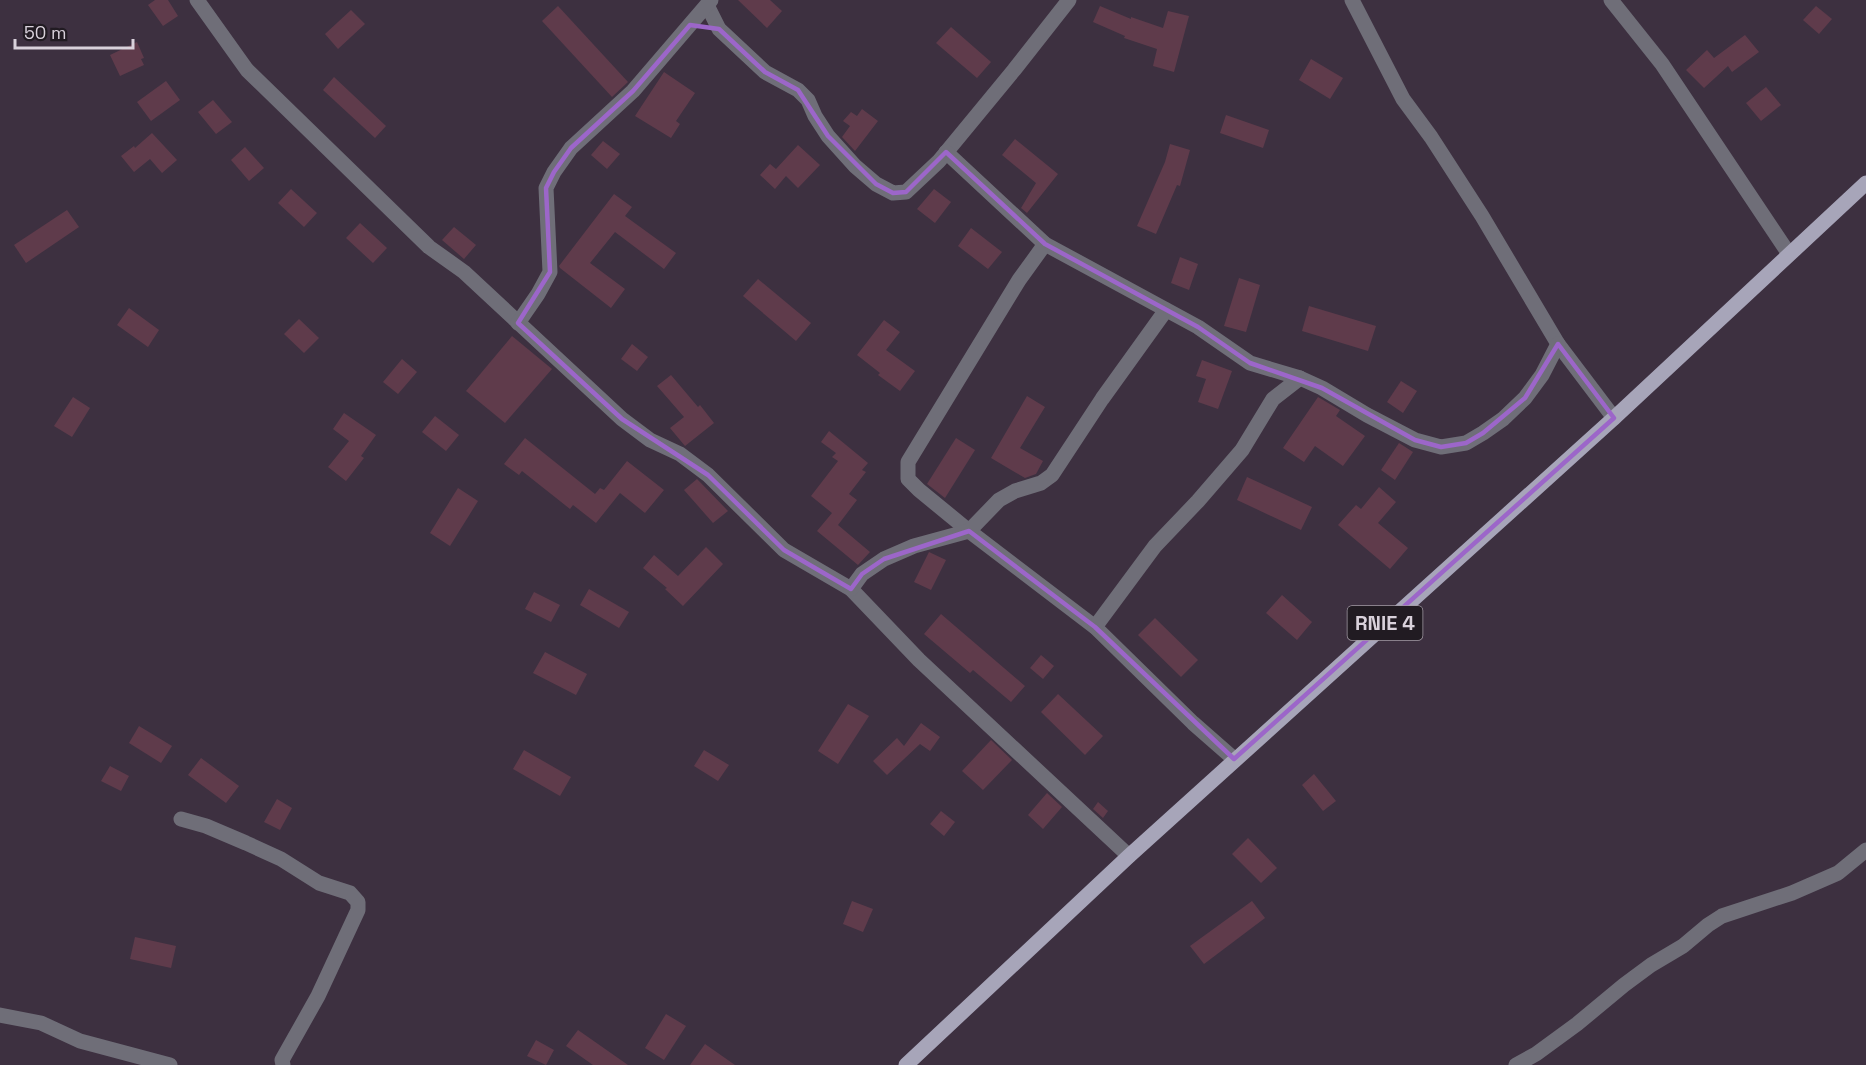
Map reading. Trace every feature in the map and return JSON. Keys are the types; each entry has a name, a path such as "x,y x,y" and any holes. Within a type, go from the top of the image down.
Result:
{"main road":[{"name":"RNIE 4","path":"906,1065 1234,759 1614,418 1866,183"}],"street":[{"path":"197,0 247,70 429,247 464,272 622,419 650,440 680,454 708,475 784,550 851,589 919,660 1129,856"},
{"path":"518,322 550,272 546,188 555,172 571,148 633,91 709,3 719,29 765,72 798,90 808,100 828,136 855,166 876,184 893,193 906,192 946,152 1069,0"},
{"path":"1352,0 1404,99 1482,216 1558,344 1614,418"},
{"path":"1611,0 1662,64 1789,254"},
{"path":"690,25 719,29"},
{"path":"946,152 1046,244 1198,327 1250,363 1300,378 1322,388 1414,440 1441,447 1466,443 1503,419 1525,398 1542,375 1558,344"},
{"path":"1046,244 1019,280 908,462 908,478 919,490 969,531 1095,627 1193,723 1234,759"},
{"path":"851,589 862,574 884,559 914,546 969,531 999,500 1015,491 1041,483 1052,475 1102,399 1166,310"},
{"path":"1095,627 1155,546 1242,450 1273,399 1300,378"},
{"path":"181,819 206,826 246,843 281,860 319,883 350,893 358,902 358,910 318,996 282,1060 283,1065"},
{"path":"1516,1065 1544,1048 1624,985 1683,946 1722,916 1792,893 1838,873 1866,850"},
{"path":"0,1015 41,1023 80,1041 170,1065"}],"highlighted area":[{"path":"690,25 719,29 765,72 798,90 828,136 876,184 893,193 906,192 946,152 1045,244 1198,327 1250,363 1322,388 1415,440 1441,447 1466,443 1483,433 1525,398 1558,344 1614,418 1234,759 1095,627 969,531 884,559 862,574 851,589 784,550 708,475 622,419 518,323 550,272 546,188 554,172 571,148 633,91"}],"building":[{"path":"155,0 168,0 178,16 163,26 148,5"},
{"path":"738,0 770,0 782,11 767,28"},
{"path":"558,6 628,82 612,97 542,21"},
{"path":"1100,6 1131,19 1131,17 1163,28 1168,11 1189,16 1174,72 1153,66 1157,49 1124,38 1125,36 1093,22"},
{"path":"1816,6 1832,19 1819,34 1803,20"},
{"path":"351,10 365,24 338,49 325,34"},
{"path":"951,27 991,62 977,78 936,43"},
{"path":"1745,35 1759,52 1732,72 1728,66 1704,88 1686,70 1707,50 1714,58"},
{"path":"137,42 144,58 141,59 144,65 120,76 110,55"},
{"path":"1311,59 1343,78 1330,99 1299,80"},
{"path":"664,72 695,93 676,121 680,124 671,138 635,116"},
{"path":"334,77 386,126 375,138 323,90"},
{"path":"166,81 180,100 151,121 137,102"},
{"path":"1766,87 1781,105 1761,121 1746,103"},
{"path":"213,100 232,122 216,134 198,112"},
{"path":"862,109 878,121 855,151 842,137 850,126 843,121 851,112 857,116"},
{"path":"1226,115 1269,130 1263,148 1220,133"},
{"path":"152,133 177,160 162,173 150,159 134,172 121,156 134,146 135,148"},
{"path":"1015,139 1058,174 1027,213 1021,208 1036,183 1002,155"},
{"path":"603,141 620,154 607,169 591,155"},
{"path":"1170,144 1190,150 1180,186 1177,185 1156,234 1137,226 1165,162"},
{"path":"798,145 820,165 798,188 786,176 775,189 760,175 770,164 776,169"},
{"path":"245,147 264,168 249,181 231,160"},
{"path":"291,189 317,213 304,227 278,203"},
{"path":"934,189 951,202 935,223 917,209"},
{"path":"614,194 632,207 625,216 676,253 664,269 615,232 590,263 625,289 611,308 559,266"},
{"path":"67,210 79,227 26,263 14,245"},
{"path":"360,223 387,248 373,263 346,238"},
{"path":"454,227 476,245 464,259 442,240"},
{"path":"971,228 1002,252 988,269 958,246"},
{"path":"1180,257 1198,264 1189,290 1171,283"},
{"path":"1239,278 1260,285 1246,332 1224,326"},
{"path":"758,279 811,323 796,341 743,296"},
{"path":"1309,306 1376,326 1368,351 1302,331"},
{"path":"129,308 159,330 148,347 117,325"},
{"path":"299,319 319,338 304,353 284,334"},
{"path":"884,320 900,332 886,350 915,371 900,391 878,375 880,373 857,355"},
{"path":"512,336 552,369 505,423 466,391"},
{"path":"632,344 648,357 637,371 621,359"},
{"path":"402,359 417,372 398,394 383,382"},
{"path":"1202,360 1232,371 1218,409 1198,402 1206,379 1196,376"},
{"path":"671,375 714,423 685,446 670,428 684,417 657,386"},
{"path":"1401,381 1417,391 1403,413 1387,402"},
{"path":"1027,396 1045,407 1020,448 1043,461 1036,474 1025,478 991,458"},
{"path":"73,397 90,408 72,437 54,426"},
{"path":"1318,397 1340,410 1336,416 1365,436 1343,466 1315,446 1304,462 1283,448"},
{"path":"344,413 376,435 361,456 364,458 346,481 328,467 349,441 333,429"},
{"path":"435,416 459,435 446,451 422,432"},
{"path":"829,431 868,463 862,470 866,472 849,494 857,500 838,525 870,552 858,565 817,531 832,513 811,496 838,461 832,457 836,453 821,442"},
{"path":"525,438 595,494 600,488 604,490 627,461 664,490 645,513 620,493 596,523 573,505 570,509 522,471 519,475 504,464"},
{"path":"956,438 975,450 945,498 927,484"},
{"path":"1399,443 1413,452 1395,480 1381,470"},
{"path":"1247,477 1312,507 1301,530 1237,500"},
{"path":"697,479 728,511 713,523 684,490"},
{"path":"1379,487 1396,502 1378,523 1408,548 1390,569 1338,525 1356,505 1361,509"},
{"path":"458,488 478,501 450,546 430,533"},
{"path":"706,547 723,564 683,606 665,589 667,588 643,568 654,555 678,576"},
{"path":"929,552 946,560 931,590 914,582"},
{"path":"589,589 629,612 619,628 580,605"},
{"path":"534,592 560,605 551,622 525,609"},
{"path":"1282,595 1312,622 1297,640 1266,613"},
{"path":"941,614 1025,686 1011,702 973,670 970,673 924,634"},
{"path":"1155,618 1198,660 1181,677 1138,635"},
{"path":"545,652 587,674 576,695 533,673"},
{"path":"1041,655 1054,666 1043,679 1030,668"},
{"path":"1058,694 1103,736 1085,755 1041,712"},
{"path":"848,704 869,716 838,764 818,751"},
{"path":"921,723 940,737 930,751 920,744 887,775 873,761 897,738 904,746"},
{"path":"139,726 172,746 161,763 129,743"},
{"path":"991,740 1012,760 983,790 962,771"},
{"path":"524,750 571,777 560,796 513,769"},
{"path":"704,750 729,765 718,781 694,766"},
{"path":"201,758 239,786 226,803 188,775"},
{"path":"110,766 129,776 121,791 101,781"},
{"path":"1314,774 1336,801 1323,811 1302,785"},
{"path":"1047,793 1062,807 1043,829 1028,815"},
{"path":"277,799 292,808 280,830 264,822"},
{"path":"1098,802 1108,811 1103,818 1093,809"},
{"path":"941,811 955,822 944,836 930,824"},
{"path":"1248,838 1277,868 1261,883 1232,854"},
{"path":"852,901 873,909 863,932 843,924"},
{"path":"1252,901 1265,918 1204,964 1190,946"},
{"path":"135,937 176,946 171,968 130,959"},
{"path":"666,1014 686,1026 664,1060 645,1048"},
{"path":"578,1030 628,1065 593,1065 566,1046"},
{"path":"536,1040 554,1050 546,1065 527,1056"},
{"path":"705,1044 735,1065 690,1065"}]}
